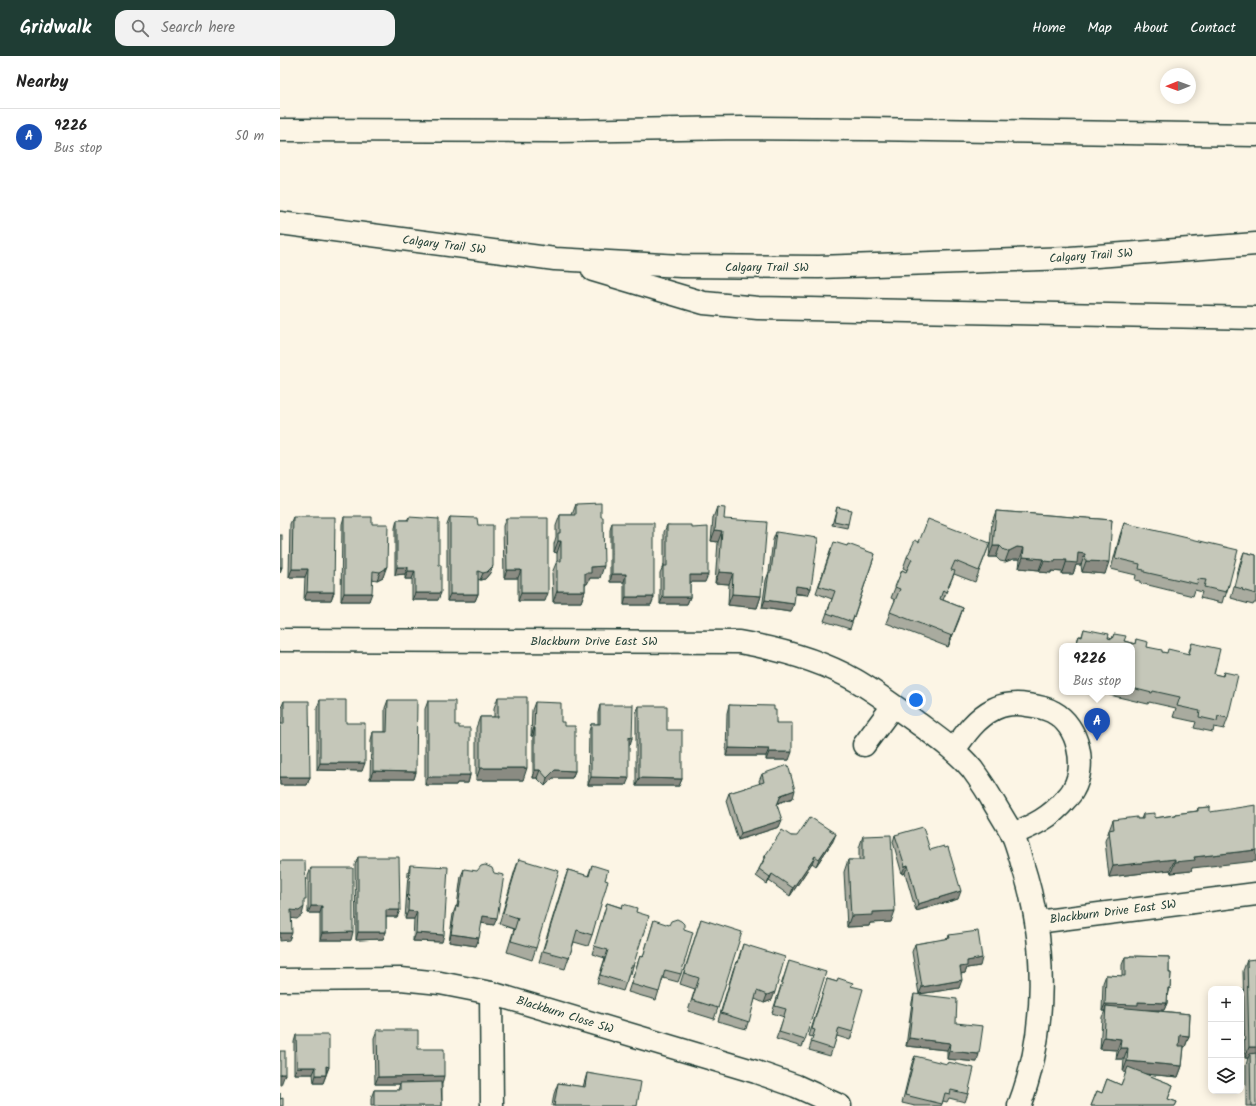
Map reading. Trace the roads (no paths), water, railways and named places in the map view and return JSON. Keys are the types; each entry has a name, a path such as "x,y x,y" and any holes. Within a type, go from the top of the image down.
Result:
{"main road":[{"path":"280,130 557,131 741,128 1256,135"},
{"name":"Calgary Trail SW","path":"280,223 555,259 681,266 819,267 1070,258 1256,244"},
{"path":"555,259 704,303 758,308 1256,318"},
{"name":"Blackburn Drive East SW","path":"280,640 739,642 797,655 854,680 954,750 972,770 990,796 1012,834 1028,881 1037,922 1256,894"},
{"path":"954,750 970,727 995,708 1017,703 1054,712 1069,726 1079,748 1081,770 1073,791 1056,811 1033,826 1012,834"},
{"path":"864,745 893,706"},
{"path":"1020,1106 1031,1069 1037,1038 1040,1002 1040,972 1037,922"},
{"name":"Blackburn Close SW","path":"280,980 401,979 440,983 491,993 756,1072 796,1086 840,1106"},
{"path":"491,993 492,1106"}],"place":[{"name":"9226","path":"1097,741"}]}
